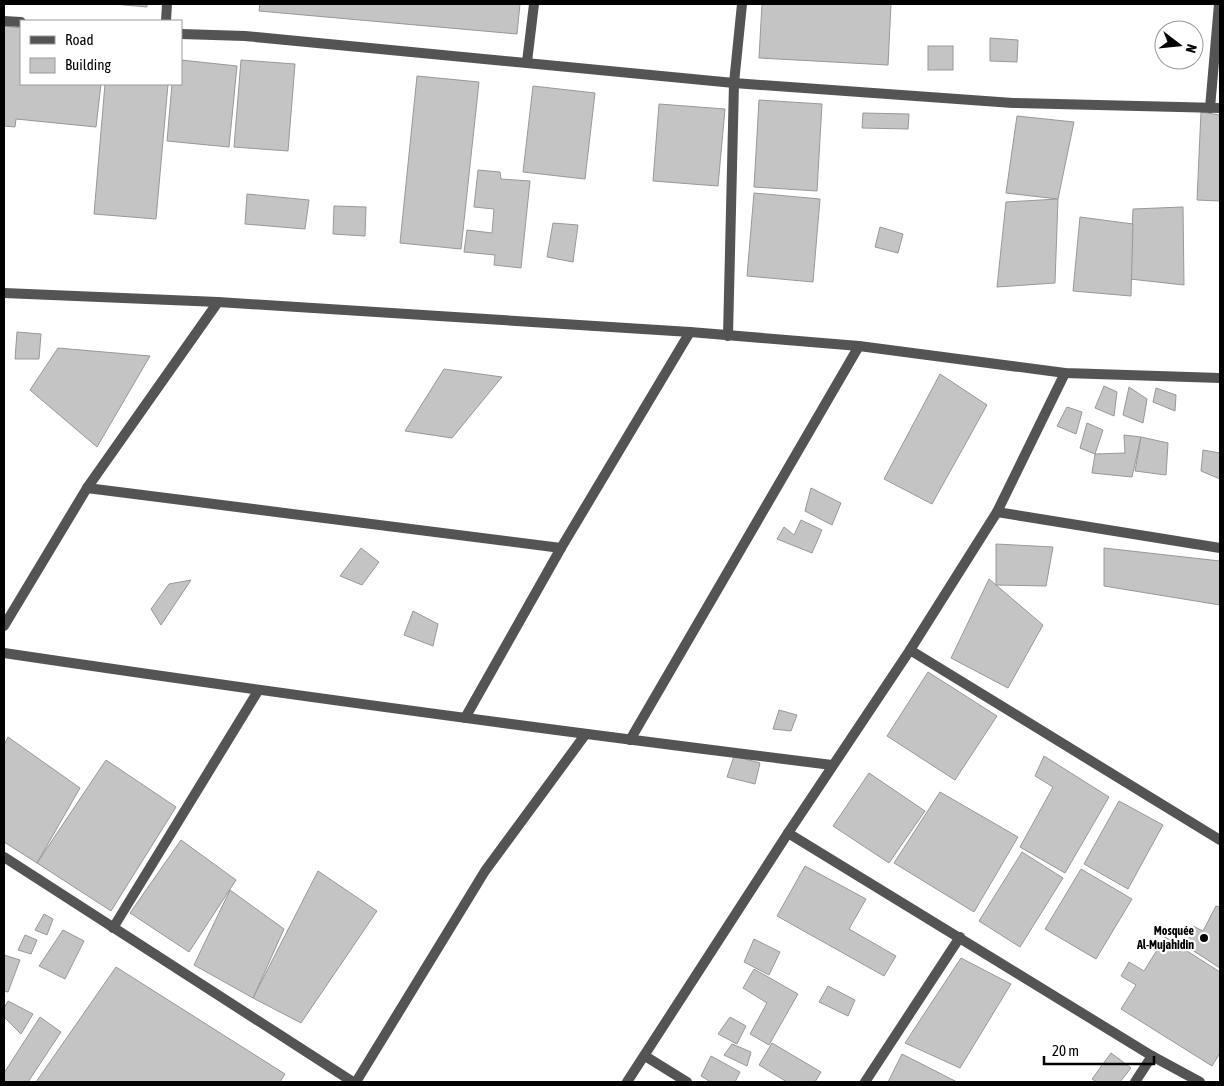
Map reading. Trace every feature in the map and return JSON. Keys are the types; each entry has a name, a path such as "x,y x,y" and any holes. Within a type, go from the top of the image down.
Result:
{"street":[{"path":"166,20 167,4"},
{"path":"527,62 534,4"},
{"path":"728,336 734,83 742,4"},
{"path":"182,34 245,36 734,83 1013,103 1215,108 1219,4"},
{"path":"4,21 20,22"},
{"path":"4,293 218,302 690,332 859,346 1065,372 1220,378"},
{"path":"4,626 87,488 218,302"},
{"path":"465,718 561,548 690,332"},
{"path":"630,740 859,346"},
{"path":"627,1082 832,765 910,650 997,512 1065,372"},
{"path":"87,488 561,548"},
{"path":"997,512 1220,548"},
{"path":"910,650 1220,840"},
{"path":"4,653 258,691 584,735 832,765"},
{"path":"113,928 258,691"},
{"path":"4,857 354,1082 485,871 584,735"},
{"path":"788,833 1152,1056 1200,1082"},
{"path":"865,1082 960,937"},
{"path":"644,1056 687,1082"},
{"path":"1135,1082 1152,1056"}],"building":[{"path":"113,4 147,4 147,7"},
{"path":"260,4 520,4 517,34 259,11"},
{"path":"762,4 891,4 888,65 759,58"},
{"path":"4,26 20,28 20,85 101,85 96,127 16,119 15,127 4,126"},
{"path":"990,38 1018,40 1017,62 990,61"},
{"path":"928,46 953,46 953,70 928,70"},
{"path":"182,60 237,66 229,147 167,141 172,85 182,85"},
{"path":"241,60 295,64 288,151 234,147"},
{"path":"417,76 479,82 461,249 400,243"},
{"path":"105,85 168,85 156,219 94,214"},
{"path":"533,86 595,93 585,179 523,172"},
{"path":"759,100 822,104 817,191 754,187"},
{"path":"659,104 725,109 718,186 653,181"},
{"path":"1201,112 1220,115 1220,201 1197,200"},
{"path":"863,113 909,114 908,129 862,128"},
{"path":"1017,116 1074,122 1058,199 1006,193"},
{"path":"478,170 500,172 501,179 530,181 521,268 494,265 495,255 464,252 467,230 492,233 494,209 474,207"},
{"path":"754,193 820,199 813,282 747,276"},
{"path":"247,194 309,200 305,229 245,224"},
{"path":"1058,199 1055,283 997,287 1006,202"},
{"path":"334,206 366,207 365,236 333,234"},
{"path":"1183,207 1184,285 1130,279 1133,209"},
{"path":"1080,217 1133,224 1131,296 1073,291"},
{"path":"553,223 578,225 573,262 547,257"},
{"path":"880,227 903,234 898,253 875,247"},
{"path":"17,332 41,334 39,359 15,359"},
{"path":"58,348 150,356 97,447 30,390"},
{"path":"444,369 502,377 452,438 405,431"},
{"path":"940,374 987,405 932,504 884,479"},
{"path":"1104,386 1117,392 1114,416 1095,408"},
{"path":"1129,387 1147,399 1143,423 1123,415"},
{"path":"1156,388 1176,395 1175,411 1153,402"},
{"path":"1067,407 1082,412 1076,434 1057,426"},
{"path":"1087,423 1103,430 1095,454 1080,448"},
{"path":"1124,435 1141,437 1132,477 1092,473 1095,454 1125,453"},
{"path":"1141,437 1168,443 1166,475 1135,471"},
{"path":"1203,450 1220,453 1220,479 1201,471"},
{"path":"811,488 841,503 832,525 805,511"},
{"path":"801,520 822,530 812,553 777,539 784,527 794,535"},
{"path":"996,544 1053,547 1046,586 996,585"},
{"path":"361,548 379,562 362,585 340,576"},
{"path":"1104,548 1220,561 1220,605 1104,586"},
{"path":"989,579 1043,625 1008,688 951,658"},
{"path":"191,580 161,625 151,609 169,584"},
{"path":"413,611 438,624 433,646 404,635"},
{"path":"928,672 997,716 955,780 887,736"},
{"path":"779,710 797,715 791,731 773,729"},
{"path":"8,737 80,788 37,863 4,842 4,745"},
{"path":"734,756 760,763 755,784 727,777"},
{"path":"1044,756 1109,797 1065,873 1020,847 1053,787 1035,776"},
{"path":"106,760 176,807 111,911 37,863"},
{"path":"869,773 925,811 889,863 833,826"},
{"path":"940,792 1018,837 974,912 894,863"},
{"path":"1119,801 1163,825 1128,889 1084,864"},
{"path":"181,840 236,880 189,952 130,913"},
{"path":"1022,852 1063,878 1020,947 979,921"},
{"path":"805,866 866,899 849,929 896,956 884,976 777,916"},
{"path":"1081,869 1132,899 1096,959 1045,929"},
{"path":"318,871 377,911 301,1023 253,998"},
{"path":"230,890 284,929 253,998 194,965"},
{"name":"Mosquée Al-Mujahidin","path":"1216,906 1220,907 1220,968 1186,946 1193,926 1203,931"},
{"path":"44,914 53,919 47,935 35,930"},
{"path":"63,930 84,941 65,979 39,966"},
{"path":"25,935 37,940 31,954 18,950"},
{"path":"1165,937 1220,972 1220,1053 1212,1066 1121,1009 1136,985 1121,976 1129,962 1144,971"},
{"path":"754,939 780,952 769,975 744,962"},
{"path":"4,955 20,960 8,992 4,991"},
{"path":"961,958 1011,984 960,1068 905,1043"},
{"path":"116,967 285,1074 280,1082 36,1082"},
{"path":"754,969 798,994 769,1045 750,1034 767,1003 743,988"},
{"path":"828,986 855,1000 848,1016 819,1002"},
{"path":"8,1001 33,1014 21,1034 4,1017 4,1008"},
{"path":"40,1017 61,1032 28,1082 4,1082 4,1073"},
{"path":"730,1017 746,1026 737,1044 718,1034"},
{"path":"772,1043 821,1072 815,1082 787,1082 759,1065"},
{"path":"732,1044 751,1052 747,1066 724,1055"},
{"path":"1111,1053 1131,1068 1120,1082 1097,1082 1092,1079"},
{"path":"902,1054 957,1082 888,1082"},
{"path":"711,1056 740,1072 735,1082 711,1082 701,1076"}],"place":[{"name":"Mosquée Al-Mujahidin","path":"1204,938"}]}
